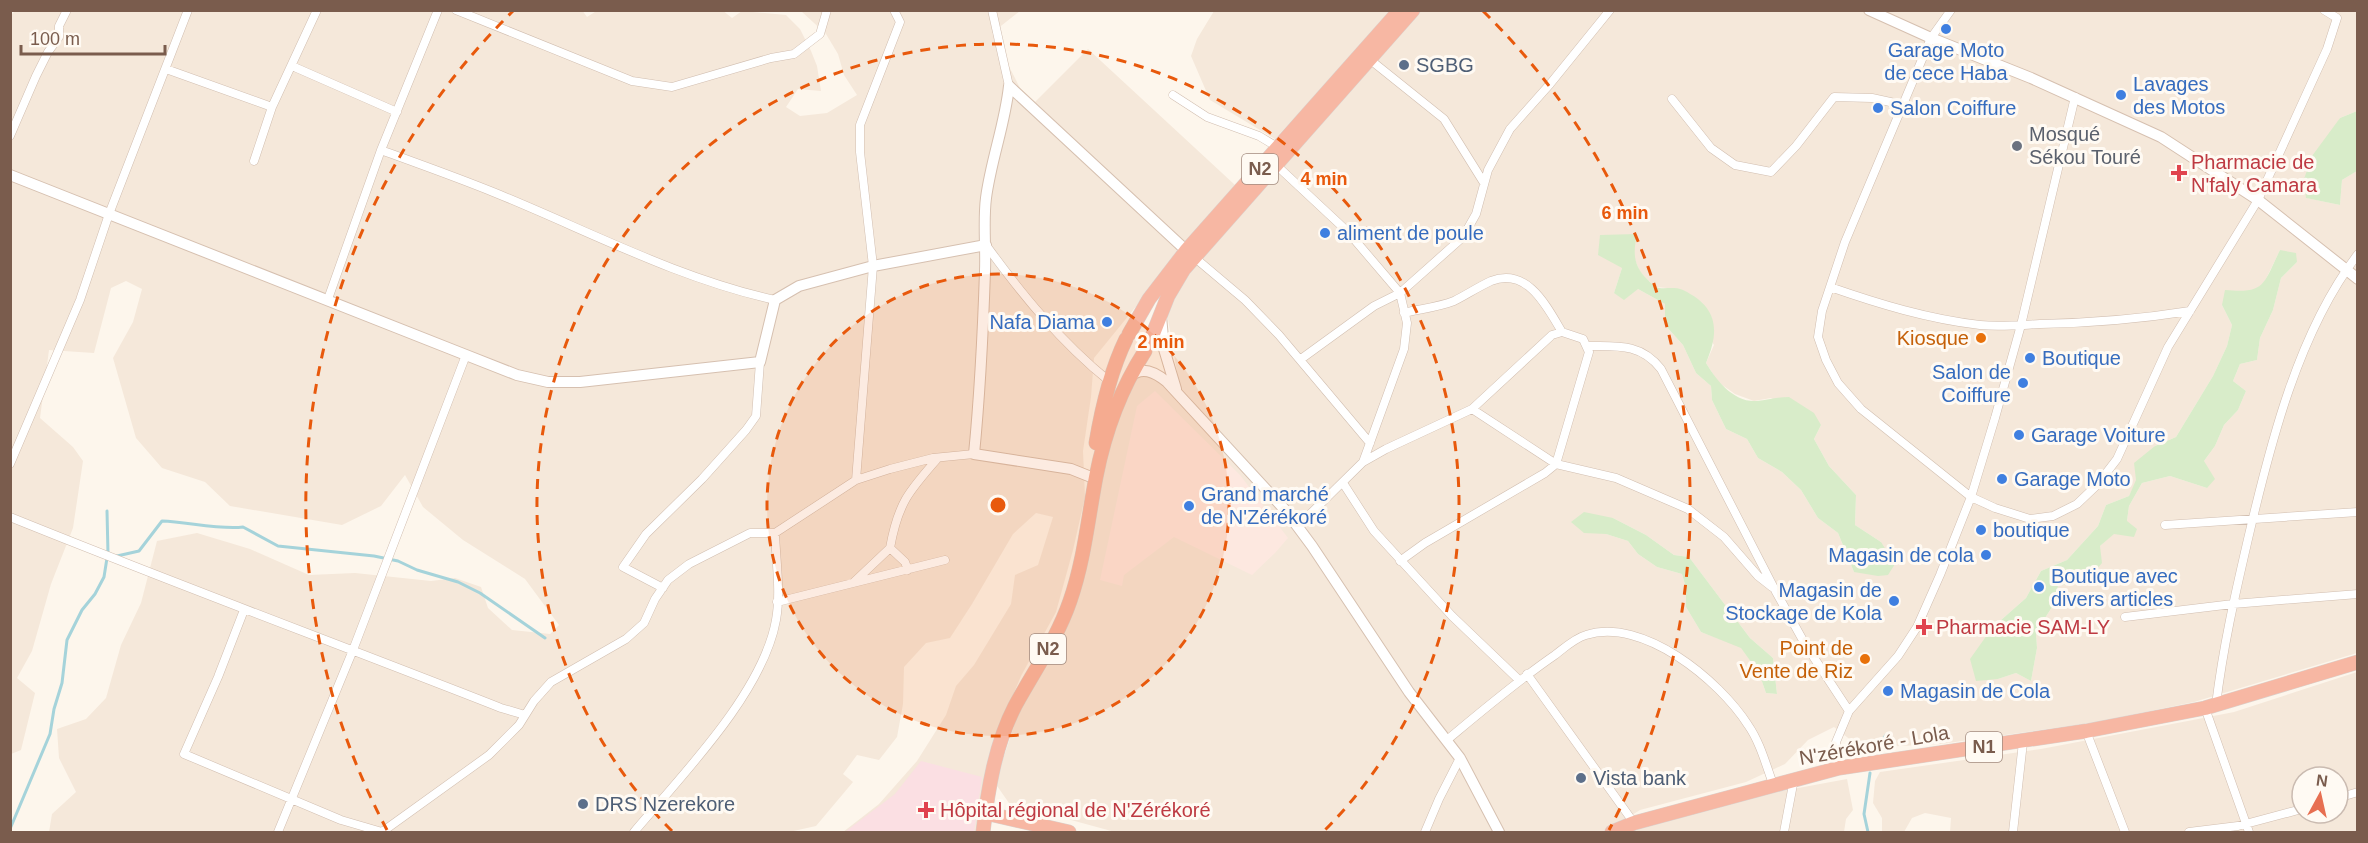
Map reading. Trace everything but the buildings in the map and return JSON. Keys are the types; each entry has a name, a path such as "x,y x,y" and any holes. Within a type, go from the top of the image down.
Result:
{"highway":[{"name":"N2","path":"1366,57 1400,10"},
{"name":"N2","path":"1096,478 1098,435 1113,366 1149,299 1366,57 1413,10"},
{"name":"N2","path":"985,813 990,775 1015,707 1060,628 1070,601 1085,544 1096,478 1108,429 1127,381 1147,348 1161,312 1190,254"},
{"path":"1128,337 1135,330 1143,331 1148,337 1147,348"},
{"name":"N'zérékoré - Lola","path":"1612,832 1640,826 1773,784 1839,768 2086,732 2210,706 2358,662"},
{"path":"983,832 985,813 1070,832"}],"street":[{"path":"10,136 48,52 59,38 59,26 67,10"},
{"path":"10,464 80,300 109,214 188,10"},
{"path":"254,161 272,107 317,10"},
{"path":"328,299 381,150 438,10"},
{"path":"456,10 632,81 672,87 771,58 794,54 820,34 827,10"},
{"path":"856,480 873,266 860,152 860,125 900,22 894,10"},
{"path":"974,454 981,382 986,199 1007,108 1009,86 992,10"},
{"path":"1301,359 1374,306 1400,293 1463,237 1476,214 1488,170 1510,129 1610,10"},
{"path":"1869,10 2075,97 2161,137 2258,200 2358,279"},
{"path":"1951,10 1931,38 1845,242 1822,311 1818,337 1826,360 1838,383 1861,409 1971,497 1995,508 2030,519 2053,516 2076,504 2097,485 2117,459 2168,347 2258,200 2327,49 2337,18 2324,10"},
{"path":"1366,57 1444,119 1484,183"},
{"path":"292,66 397,112"},
{"path":"166,69 272,107"},
{"path":"1009,86 1190,254 1245,300 1301,359 1370,443"},
{"path":"1173,95 1207,117 1259,136 1275,157 1348,232 1400,293 1407,323 1404,349 1363,462"},
{"path":"1672,99 1711,148 1735,165 1771,172 1796,146 1834,97 1872,98 1904,105"},
{"path":"1839,768 1836,742 1849,711 1898,656 1917,627 1971,497 2020,325 2075,97"},
{"path":"381,150 492,191 690,276 737,292 775,300 799,286 873,266 986,245"},
{"path":"10,175 517,375 548,382 580,382 760,362"},
{"path":"986,245 1023,296 1054,331 1109,381"},
{"path":"2249,832 2210,706 2272,440 2314,328 2346,270 2358,254"},
{"path":"1404,313 1451,302 1489,282 1501,278 1512,278 1524,281 1533,288 1562,332"},
{"path":"1830,287 1881,305 1922,315 1982,325 2147,318 2190,311"},
{"path":"663,588 622,567 646,534 702,479 756,416 760,362 775,300"},
{"path":"1161,312 1164,349 1178,392"},
{"path":"1298,526 1363,462 1386,448 1472,409 1552,335 1562,332 1582,339 1589,352 1556,464 1545,473 1425,543 1400,561"},
{"path":"1587,345 1624,346 1637,349 1655,361 1661,369 1775,590 1849,711"},
{"path":"278,832 353,650 466,355"},
{"path":"1127,381 1137,372 1152,371 1178,392 1286,511 1409,692 1460,758 1499,832"},
{"path":"1472,409 1556,464 1616,478 1688,509 1724,537 1758,576 1775,590"},
{"path":"244,610 184,754 293,799 359,830 382,832 489,755 519,724 551,682 626,639 644,623 668,580 689,564 750,533 775,533 856,480 890,469 938,458 974,454 1071,469 1096,478"},
{"path":"853,584 890,548 897,514 907,494 938,458"},
{"path":"1343,483 1374,531 1400,561 1452,616 1519,680"},
{"path":"2164,525 2358,512"},
{"path":"10,517 244,610 501,708 525,715"},
{"path":"634,832 699,755 742,698 762,666 777,619 775,533"},
{"path":"890,548 905,562 908,570"},
{"path":"777,602 945,560"},
{"path":"2125,617 2233,604 2358,594"},
{"path":"1447,740 1519,680 1583,635 1604,631 1625,632 1653,642 1707,677 1731,702 1749,726 1773,784"},
{"path":"1527,674 1640,826"},
{"path":"2086,732 2125,832"},
{"path":"2013,832 2023,742"},
{"path":"1425,832 1460,758"},
{"path":"1784,832 1794,779"},
{"path":"2189,832 2246,824 2290,812"}],"shaded area":[{"path":"582,10 587,17 598,10 722,10 732,18 742,11 786,15 800,29 811,51 817,66 821,91 798,89 786,107 800,116 827,113 857,95 844,75 838,54 826,34 801,11 1020,11 992,33 1020,88 1035,102 1088,49 1235,185 1094,358 1083,451 1085,497 1073,550 1056,612 1021,676 992,745 976,832 843,832 879,804 917,761 946,715 956,686 974,665 1011,604 1015,575 1038,565 1053,517 1036,513 1013,534 950,638 926,643 904,667 903,704 897,737 879,760 857,755 843,774 853,782 816,826 789,832 49,832 52,814 76,792 59,758 57,729 86,719 106,698 121,645 141,603 157,541 197,533 250,549 309,575 355,573 431,581 455,578 481,587 488,608 512,630 550,634 559,625 525,579 463,540 423,507 405,475 381,506 342,525 230,506 205,482 162,468 136,438 113,358 133,322 142,289 126,281 111,288 94,353 49,350 40,418 73,447 83,461 73,528 51,584 32,651 17,678 35,693 21,750 11,754 10,16 15,11"},
{"path":"1214,11 1392,11 1275,139 1210,100 1191,56 1197,39"},
{"path":"1419,11 2357,11 2357,111 2340,118 2307,198 2340,205 2342,180 2357,171 2357,653 2194,702 2097,722 1941,744 1861,748 1834,727 1808,740 1785,764 1746,782 1640,810 1605,832 1115,832 1009,803 995,783 1018,714 1073,608 1113,426 1130,381 1143,375 1179,384 1167,313 1178,288 1205,253","holes":["2280,250 2297,262 2281,278 2273,310 2260,338 2257,360 2240,364 2233,381 2246,391 2238,410 2224,425 2215,446 2204,461 2207,488 2170,476 2142,483 2129,506 2127,521 2100,546 2069,582 2058,586 2054,604 2036,632 2037,648 2031,681 2016,673 1998,679 1992,628 2026,598 2041,571 2067,560 2098,526 2106,505 2129,496 2155,446 2176,437 2213,376 2227,346 2232,325 2222,305 2263,285","1633,255 1640,272 1655,287 1680,289 1714,345 1706,363 1718,382 1735,394 1754,401 1771,398 1821,425 1814,439 1829,466 1856,495 1855,525 1881,542 1854,572 1838,533 1818,518 1801,490 1782,472 1758,458 1747,439 1726,429 1712,400 1711,386 1696,373 1683,345 1665,325 1665,304 1638,289 1614,293 1622,268","1613,518 1646,535 1674,555 1689,557 1750,638 1773,658 1777,694 1766,693 1759,673 1741,647 1701,632 1686,607 1686,588 1682,574 1657,567 1638,554 1628,541 1606,534"]},
{"name":"Grand marché de N'Zérékoré","path":"1155,391 1240,475 1288,538 1252,575 1174,537 1124,575 1122,586 1100,580 1137,406"},
{"path":"2357,672 2357,832 1950,832 1951,818 1925,813 1912,818 1904,832 1882,832 1882,818 1873,803 1875,781 1880,772 2041,749 2234,712"},
{"name":"Hôpital régional de N'Zérékoré","path":"921,761 982,777 974,832 845,832 895,794"},
{"path":"1847,779 1853,810 1846,819 1844,832 1627,832 1771,793"}],"green space":[{"path":"2357,111 2357,171 2342,180 2340,205 2306,198 2304,179 2312,156 2340,118"},
{"path":"1637,234 1635,259 1643,275 1655,287 1683,290 1695,297 1709,312 1714,330 1706,363 1720,383 1733,394 1749,401 1789,397 1814,413 1821,425 1814,439 1829,466 1856,495 1855,525 1881,542 1895,564 1888,575 1878,576 1854,572 1838,533 1818,518 1801,490 1782,472 1758,458 1747,439 1726,429 1712,400 1711,386 1696,373 1683,345 1665,325 1665,304 1638,289 1624,300 1614,293 1622,268 1598,255 1600,235"},
{"path":"2280,250 2296,253 2297,262 2281,278 2273,310 2260,338 2257,360 2240,364 2233,381 2246,391 2238,410 2224,425 2215,446 2204,461 2215,479 2207,488 2170,476 2142,483 2129,506 2127,521 2137,529 2134,537 2114,534 2100,546 2102,563 2089,578 2058,586 2054,604 2036,632 2037,648 2031,681 2016,673 1998,679 1976,681 1970,659 1992,628 2026,598 2041,571 2067,560 2098,526 2106,505 2129,496 2136,480 2134,463 2155,446 2176,437 2213,376 2227,346 2232,325 2222,305 2225,290 2248,290 2262,284"},
{"path":"1584,512 1613,518 1646,535 1674,555 1689,557 1750,638 1773,658 1777,694 1766,693 1759,673 1741,648 1701,632 1686,607 1686,588 1682,574 1657,567 1638,554 1628,541 1606,534 1584,533 1571,522"}],"waterway":[{"path":"107,511 108,554"},
{"path":"117,556 139,551 162,521 243,527 278,546 374,556 398,561 417,570 458,582 480,593 545,638"},
{"path":"10,829 50,734 54,709 62,683 67,640 82,610 95,594 104,577 107,558"},
{"path":"1875,749 1887,734"},
{"path":"1868,832 1864,814 1870,773"}],"place":[{"name":"Garage Moto de cece Haba","path":"1946,29"},
{"name":"SGBG","path":"1404,65"},
{"name":"Lavages des Motos","path":"2121,95"},
{"name":"Salon Coiffure","path":"1878,108"},
{"name":"Mosqué Sékou Touré","path":"2017,146"},
{"name":"Pharmacie de N'faly Camara","path":"2179,173"},
{"name":"aliment de poule","path":"1325,233"},
{"name":"Nafa Diama","path":"1107,322"},
{"name":"Kiosque","path":"1981,338"},
{"name":"Boutique","path":"2030,358"},
{"name":"Salon de Coiffure","path":"2023,383"},
{"name":"Garage Voiture","path":"2019,435"},
{"name":"Garage Moto","path":"2002,479"},
{"name":"Grand marché de N'Zérékoré","path":"1189,506"},
{"name":"boutique","path":"1981,530"},
{"name":"Magasin de cola","path":"1986,555"},
{"name":"Boutique avec divers articles","path":"2039,587"},
{"name":"Magasin de Stockage de Kola","path":"1894,601"},
{"name":"Pharmacie SAM-LY","path":"1924,627"},
{"name":"Point de Vente de Riz","path":"1865,659"},
{"name":"Magasin de Cola","path":"1888,691"},
{"name":"Vista bank","path":"1581,778"},
{"name":"DRS Nzerekore","path":"583,804"},
{"name":"Hôpital régional de N'Zérékoré","path":"926,810"}]}
